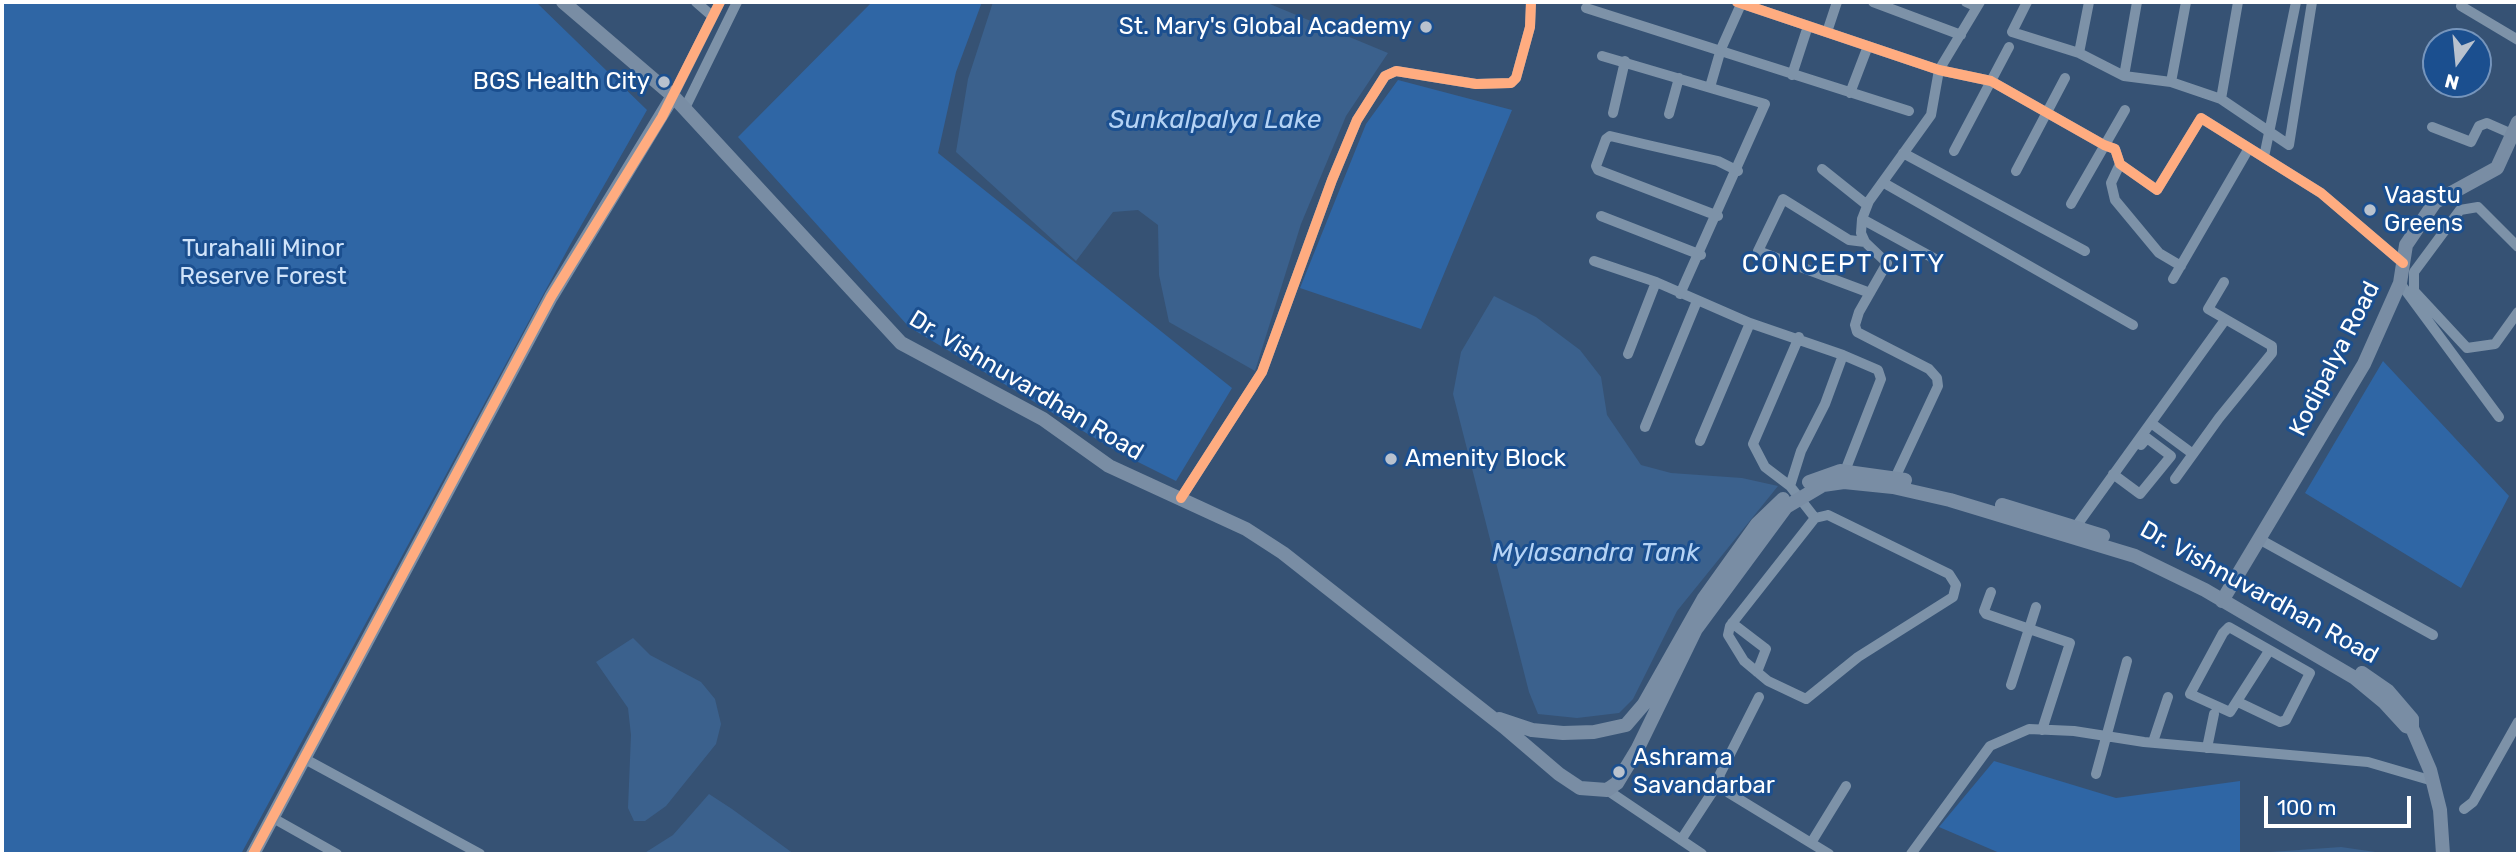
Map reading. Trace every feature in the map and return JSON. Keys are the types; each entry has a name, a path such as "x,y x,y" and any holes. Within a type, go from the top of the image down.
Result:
{"main road":[{"name":"Dr. Vishnuvardhan Road","path":"563,2 673,96 901,343 1042,419 1109,466 1246,529 1283,553 1580,788 1607,790 1617,783 1637,750 1696,629 1786,507 1794,492 1844,482 1893,487 2073,531"},
{"path":"253,854 551,297 673,96"},
{"path":"662,117 684,108"},
{"name":"Kodipalya Road","path":"2223,598 2364,364 2400,283 2406,245 2435,202 2497,167 2515,128"},
{"name":"Dr. Vishnuvardhan Road","path":"1488,715 1517,726 1563,733 1594,732 1626,725 1644,704 1684,629 1758,524 1794,492 1824,474 1845,471 1895,478 1954,491 2073,531 2135,556 2348,663 2388,691 2412,719 2412,728 2433,781 2443,850"},
{"name":"Dr. Vishnuvardhan Road","path":"2223,598 2355,678 2384,702 2406,726 2412,728"}],"street":[{"path":"696,2 712,16"},
{"path":"673,96 720,2"},
{"path":"684,108 737,2"},
{"path":"1181,498 1262,372 1332,180 1357,120 1385,76 1396,71 1476,83 1511,83 1516,78 1530,27 1531,2"},
{"path":"1710,87 1721,49 1740,2 1939,69 1991,81 2115,149 2120,164 2157,191 2201,118 2321,193 2403,263"},
{"path":"1827,32 1837,2"},
{"path":"1873,2 1961,35"},
{"path":"1895,478 1938,386 1937,378 1929,369 1857,332 1855,325 1887,263 1865,242 1861,233 1862,219 1867,205 1931,115 1939,69 1979,4 1966,2"},
{"path":"2027,2 2012,32 2079,52 2124,76 2171,82 2221,99 2289,145 2312,2"},
{"path":"2079,52 2089,2"},
{"path":"2124,76 2137,2"},
{"path":"2171,82 2186,2"},
{"path":"2221,99 2238,2"},
{"path":"2264,157 2296,2"},
{"path":"2461,6 2518,40"},
{"path":"1586,8 1909,111"},
{"path":"1792,75 1808,26"},
{"path":"1850,93 1868,46"},
{"path":"1954,151 2009,47"},
{"path":"1602,56 1765,104 1718,216 1680,294"},
{"path":"1613,113 1625,61"},
{"path":"1669,114 1679,78"},
{"path":"2016,172 2065,78"},
{"path":"2071,204 2125,110"},
{"path":"2432,127 2471,142 2479,126 2487,123 2515,128"},
{"path":"1718,216 1598,170 1596,166 1606,139 1610,136 1718,161 1738,171"},
{"path":"2173,279 2249,148"},
{"path":"1903,153 2085,251"},
{"path":"2120,164 2111,183 2115,200 2159,253 2181,266"},
{"path":"1822,169 1867,205"},
{"path":"1884,183 2133,325"},
{"path":"1865,242 1849,240 1783,199 1758,251 1870,293"},
{"path":"2518,247 2478,207 2460,210 2414,272 2414,291 2467,348 2495,344 2518,312"},
{"path":"1601,216 1700,255"},
{"path":"1862,219 1937,260"},
{"path":"1594,261 1656,282 1750,323 1799,337 1867,362 1878,370 1881,379 1845,471"},
{"path":"1628,354 1656,282"},
{"path":"2175,479 2272,353 2272,346 2208,309 2224,282"},
{"path":"2400,283 2499,418"},
{"path":"1645,427 1697,301"},
{"path":"2073,531 2225,320"},
{"path":"1700,441 1750,323"},
{"path":"1799,337 1752,444 1765,467 1794,492 1815,518"},
{"path":"1794,492 1801,451 1825,404 1843,355"},
{"path":"2151,424 2193,454"},
{"path":"2147,438 2171,456 2140,494 2115,475 2147,438"},
{"path":"1828,515 1950,574 1956,585 1953,597 1858,657 1806,699 1794,696 1757,672 1732,645 1728,635 1732,623 1815,518 1828,515"},
{"path":"2259,539 2432,635"},
{"path":"1991,592 1984,611 1986,614 2070,643 2042,730"},
{"path":"2011,685 2036,607"},
{"path":"1732,623 1766,649 1757,672"},
{"path":"2238,702 2280,722 2286,720 2310,673 2269,651 2229,628 2225,629 2190,694 2226,712 2234,709 2238,702 2269,651 2279,633"},
{"path":"2096,774 2104,736 2127,661"},
{"path":"2153,742 2168,697"},
{"path":"1681,840 1719,782 1720,774 1759,698"},
{"path":"2207,748 2214,714"},
{"path":"2464,808 2473,802 2518,722"},
{"path":"1911,854 1990,746 2029,729 2368,762 2433,781"},
{"path":"305,759 480,854"},
{"path":"1719,782 1728,793 1829,854"},
{"path":"1811,843 1846,786"},
{"path":"1607,790 1702,854"},
{"path":"273,818 337,854"}],"green space":[{"name":"Turahalli Minor Reserve Forest","path":"2,2 536,2 647,110 570,245 241,854 2,854"},
{"path":"872,2 982,2 956,72 938,153 1232,388 1176,481 1118,452 909,327 738,137"},
{"path":"1398,80 1512,110 1421,329 1300,288 1366,124"},
{"path":"2383,361 2509,496 2461,588 2305,493"},
{"path":"1994,761 2116,798 2240,781 2240,854 2002,854 1939,827"}],"water":[{"name":"Sunkalpalya Lake","path":"993,2 1265,2 1388,53 1346,116 1301,224 1255,371 1169,322 1159,275 1158,225 1138,210 1113,212 1076,261 956,152 968,79"},
{"name":"Mylasandra Tank","path":"1494,296 1536,317 1580,350 1601,377 1607,415 1641,465 1671,473 1742,478 1778,486 1677,611 1633,699 1619,713 1577,718 1538,714 1529,692 1453,394 1461,352"},
{"path":"633,638 650,655 701,682 715,699 721,724 716,744 666,806 645,821 634,821 628,808 631,735 628,708 596,662"},
{"path":"709,794 794,854 643,854 673,835"},
{"path":"2341,847 2389,854 2242,854"}],"cycle path":[{"path":"253,854 551,297 662,117 720,2"},
{"path":"1181,498 1262,372 1332,180 1357,120 1385,76 1396,71 1476,84 1511,83 1516,78 1530,27 1531,2"},
{"path":"1737,2 1939,70 1991,81 2115,149 2120,164 2157,190 2201,118 2321,193 2403,263"}],"place":[{"name":"St. Mary's Global Academy","path":"1426,27"},
{"name":"BGS Health City","path":"664,82"},
{"name":"Vaastu Greens","path":"2370,210"},
{"name":"Amenity Block","path":"1391,459"},
{"name":"Ashrama Savandarbar","path":"1619,772"}],"district":[{"name":"CONCEPT CITY","path":"1844,264"}]}
